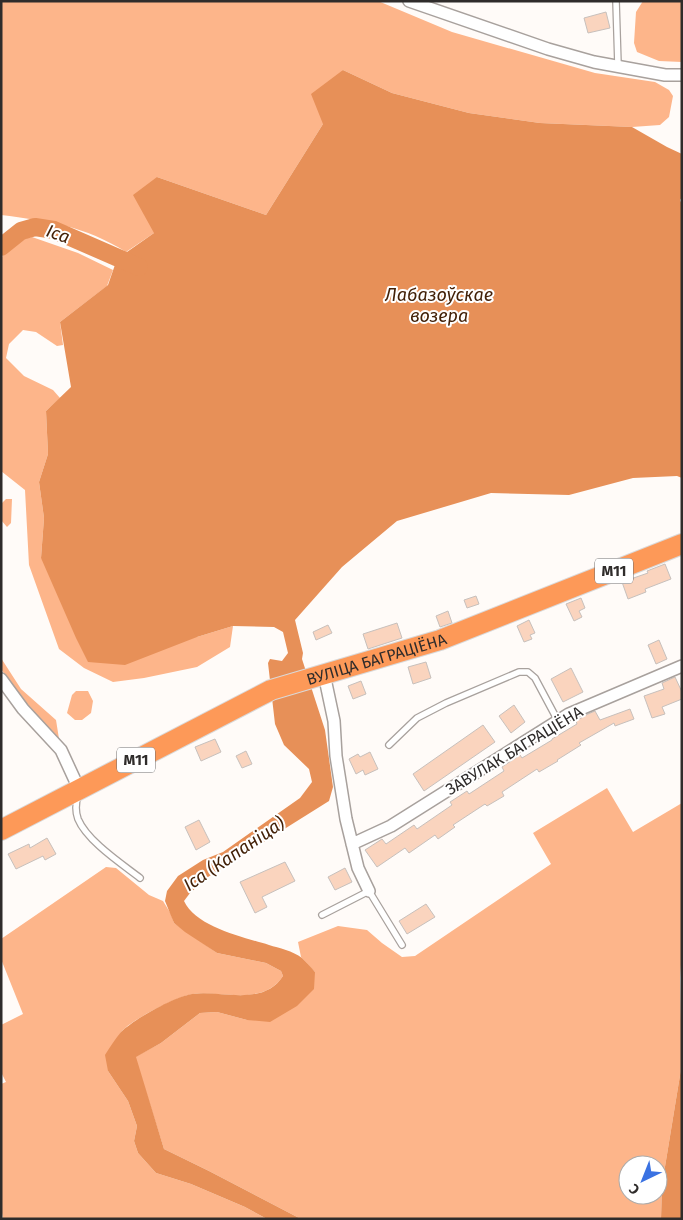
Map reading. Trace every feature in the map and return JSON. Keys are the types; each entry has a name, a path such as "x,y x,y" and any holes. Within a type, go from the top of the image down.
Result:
{"highway":[{"name":"ВУЛІЦА БАГРАЦІЁНА","path":"1,830 270,690 440,640 682,544"}],"street":[{"path":"409,1 548,49 594,62 666,75 682,75"},
{"name":"ЗАВУЛАК БАГРАЦІЁНА","path":"352,844 391,826 569,714 682,666"},
{"path":"317,676 334,721 336,756 352,844 358,868 369,891"},
{"path":"1,679 23,709 61,750 79,789"}],"lane":[{"path":"616,1 618,65"},
{"path":"389,745 417,718 446,703 519,672 528,672 535,678 558,721"},
{"path":"79,789 76,803 78,818 85,829 100,847 140,878"},
{"path":"322,915 369,891 402,945"}],"shaded area":[{"path":"1,1 378,1 452,32 595,73 655,82 669,90 673,96 669,117 660,125 632,127 540,123 469,113 392,93 343,70 323,124 266,215 157,177 154,233 126,252 81,230 50,222 1,215"},
{"path":"643,1 682,1 682,62 659,61 637,52 634,43 636,12"},
{"path":"32,237 78,253 113,270 107,286 60,322 63,345 57,346 36,332 23,330 9,344 6,358 24,376 53,390 60,398 46,411 48,454 39,482 44,518 41,558 197,637 233,626 230,647 197,667 144,678 113,682 84,668 59,649 29,565 25,490 1,471 1,258 15,244"},
{"path":"6,499 12,499 11,523 7,527 1,520 2,503"},
{"path":"1,658 21,689 56,720 60,745 27,706 1,669"},
{"path":"76,691 88,691 93,701 91,713 82,720 75,720 67,713 72,695"},
{"path":"607,788 633,832 682,803 682,951 680,978 682,1063 667,1155 618,1155 618,1205 661,1205 661,1219 301,1219 164,1149 135,1057 161,1043 200,1013 217,1012 247,1020 315,972 301,957 298,942 338,926 367,930 402,957 415,956 551,864 533,833"},
{"path":"106,867 116,868 149,895 163,901 174,923 217,953 266,963 281,971 283,976 275,985 265,991 242,995 193,994 167,1003 145,1015 128,1026 120,1034 108,1071 128,1101 137,1126 134,1141 138,1153 156,1173 191,1184 245,1207 267,1219 3,1219 1,1207 1,1084 6,1082 1,1072 1,1025 23,1014 1,959 1,939"}],"water":[{"name":"Лабазоўскае возера","path":"343,70 392,93 469,113 540,123 632,127 682,154 682,197 680,200 682,205 682,478 677,476 633,478 569,495 491,493 397,521 342,567 295,620 303,653 302,659 325,730 333,787 329,801 208,877 184,901 199,918 221,930 286,950 302,958 315,972 314,989 297,1006 270,1022 247,1020 217,1012 200,1013 161,1043 136,1057 164,1149 301,1219 267,1219 245,1207 191,1184 156,1173 138,1153 134,1141 137,1126 128,1101 108,1071 105,1055 121,1032 127,1027 175,999 204,993 253,994 275,986 283,976 281,971 266,963 217,953 174,923 165,901 167,891 178,876 203,860 223,852 300,798 312,782 309,769 284,745 275,724 268,663 270,659 282,661 288,653 283,632 274,627 233,626 197,637 125,665 88,662 41,558 44,518 39,482 48,454 46,411 71,387 60,322 108,285 117,259 154,233 133,195 157,177 266,215 323,124 311,94"},
{"path":"682,1063 682,1219 661,1219 661,1205 668,1205 667,1155"}],"building":[{"path":"606,12 610,28 588,33 584,18"},
{"path":"665,564 671,579 645,589 646,592 628,599 622,582 648,573 647,571"},
{"path":"476,596 479,604 467,608 464,600"},
{"path":"581,598 585,608 579,611 582,617 574,621 566,604"},
{"path":"448,611 452,623 440,627 436,616"},
{"path":"529,620 535,633 530,635 532,639 524,642 517,626"},
{"path":"397,623 402,638 368,649 363,634"},
{"path":"328,625 332,633 316,640 313,632"},
{"path":"659,640 667,659 656,664 648,645"},
{"path":"426,662 431,678 413,684 408,667"},
{"path":"571,668 583,692 563,702 551,679"},
{"path":"675,677 682,692 682,699 662,707 665,714 652,718 644,696 664,689 662,683"},
{"path":"361,681 366,694 353,699 348,686"},
{"path":"514,705 525,722 511,733 499,716"},
{"path":"630,709 634,719 615,726 614,723 579,743 581,745 558,761 539,772 537,769 502,792 504,796 487,806 485,804 453,825 455,827 438,839 435,835 409,853 405,848 377,867 365,850 382,839 386,844 414,825 417,829 452,805 450,802 467,791 469,794 504,771 502,767 520,755 522,758 552,740 577,724 576,721 588,714 595,711 600,720"},
{"path":"483,725 495,742 424,791 413,774"},
{"path":"215,739 221,752 201,761 195,747"},
{"path":"246,751 252,764 242,768 236,756"},
{"path":"370,752 378,769 365,775 363,770 356,774 349,759 358,754 360,757"},
{"path":"199,820 210,842 196,850 185,827"},
{"path":"47,838 56,854 45,860 43,856 16,869 8,854 29,844 30,848"},
{"path":"285,862 295,881 262,897 267,907 255,913 240,882"},
{"path":"345,868 352,882 335,890 328,877"},
{"path":"426,904 435,917 407,934 399,921"}],"waterway":[{"name":"Іса","path":"1,247 21,231 35,227 54,230 139,267"}],"water label":[{"name":"Іса (Капаніца)","path":"234,854"}]}
